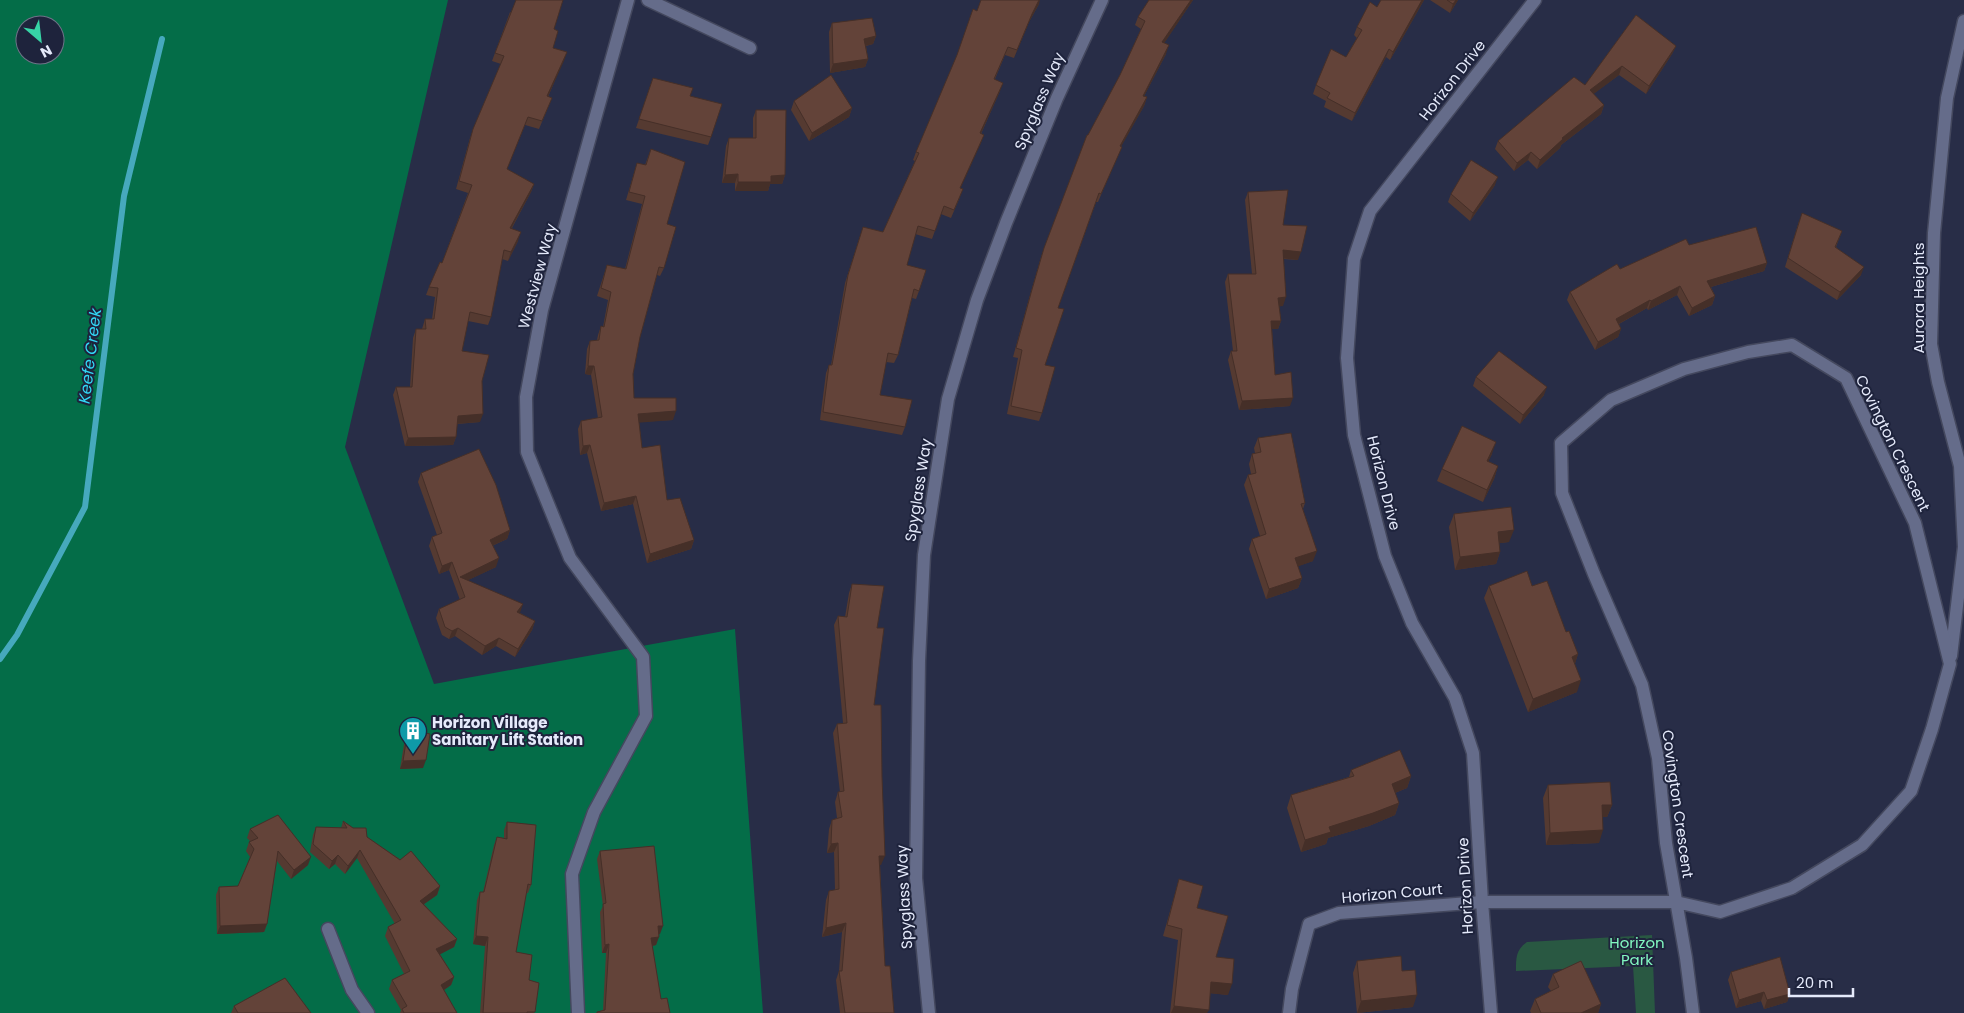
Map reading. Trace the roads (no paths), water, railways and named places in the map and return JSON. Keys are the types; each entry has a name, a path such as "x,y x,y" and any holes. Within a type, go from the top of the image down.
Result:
{"street":[{"name":"Westview Way","path":"578,1013 572,874 594,812 646,716 643,657 570,558 527,452 526,397 542,310 628,0"},
{"path":"648,0 750,48"},
{"name":"Spyglass Way","path":"929,1013 916,878 919,661 924,555 948,399 977,300 1006,223 1057,98 1102,0"},
{"name":"Horizon Drive","path":"1491,1013 1473,752 1455,698 1412,622 1385,556 1354,435 1347,358 1354,259 1370,211 1535,0"},
{"name":"Aurora Heights","path":"1950,664 1964,547 1960,466 1938,382 1931,344 1934,233 1947,98 1964,21"},
{"name":"Covington Crescent","path":"1482,902 1676,902 1720,912 1792,888 1862,845 1911,791 1932,730 1950,664 1915,523 1846,378 1792,345 1748,352 1675,373 1610,400 1560,443 1562,493 1594,574 1642,685 1658,758 1666,843 1676,902"},
{"name":"Horizon Court","path":"1289,1013 1292,988 1308,924 1339,913 1482,902"},
{"path":"1676,902 1693,1013"},
{"path":"328,929 352,990 368,1013"}],"waterway":[{"name":"Keefe Creek","path":"0,659 17,635 85,507 124,196 162,39"}],"place":[{"name":"Horizon Village Sanitary Lift Station","path":"413,755"}],"park label":[{"name":"Horizon Park","path":"1637,950"}]}
